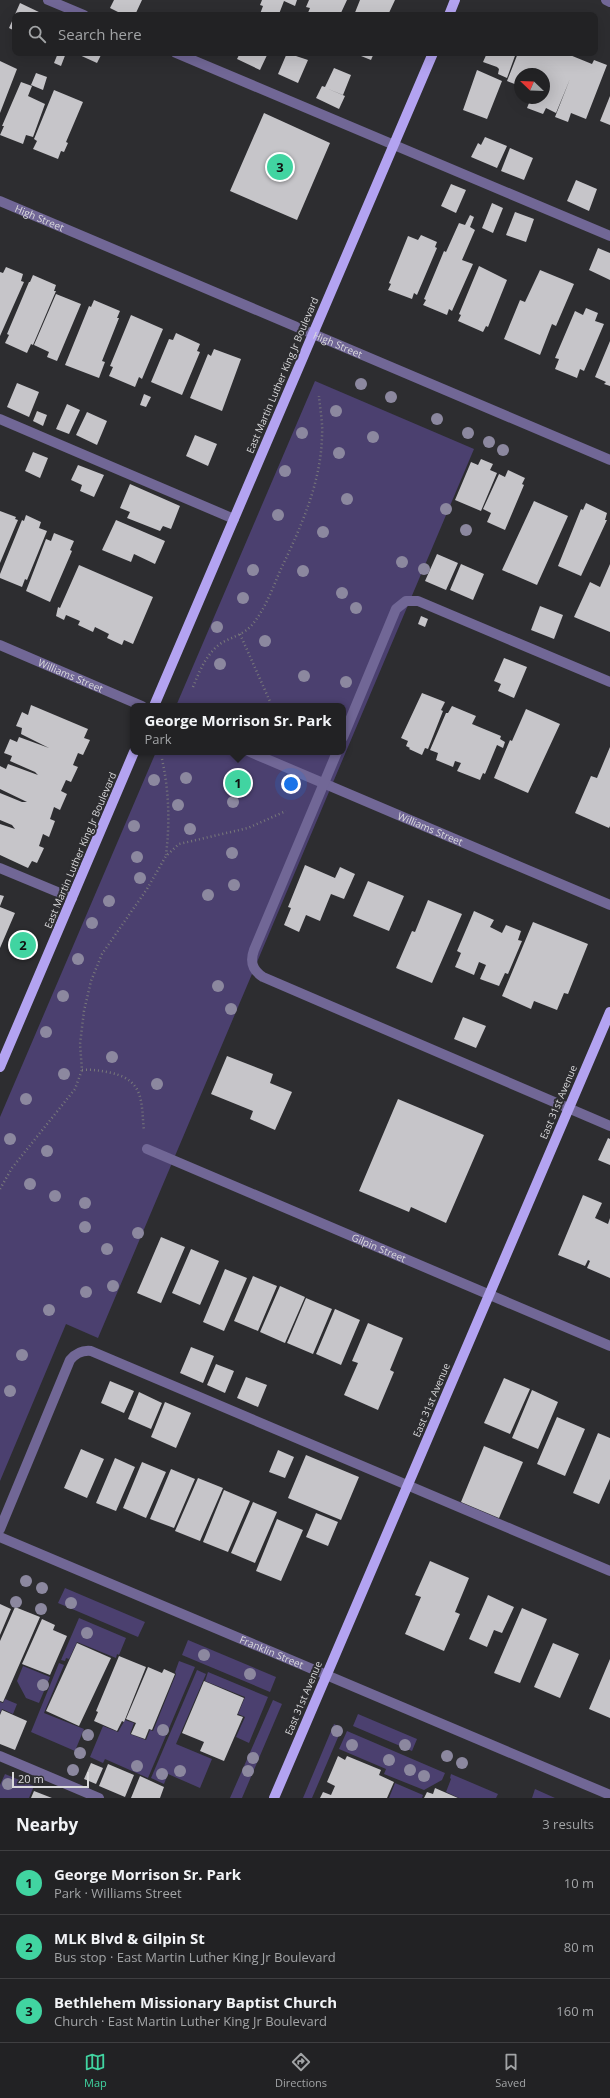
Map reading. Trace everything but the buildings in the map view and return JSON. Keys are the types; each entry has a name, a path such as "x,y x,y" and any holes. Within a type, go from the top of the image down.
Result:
{"main road":[{"path":"450,12 455,0"},
{"name":"East Martin Luther King Jr Boulevard","path":"155,703 432,56"},
{"name":"East Martin Luther King Jr Boulevard","path":"0,1067 133,755"},
{"name":"East 31st Avenue","path":"274,1798 610,1012"}],"street":[{"path":"48,0 77,12"},
{"path":"606,0 610,2"},
{"path":"183,56 610,236"},
{"name":"High Street","path":"0,201 610,460"},
{"path":"0,419 234,519"},
{"path":"346,730 396,609 406,601 418,600 610,682"},
{"name":"Williams Street","path":"0,645 135,703"},
{"name":"Williams Street","path":"257,755 610,905"},
{"path":"336,755 252,956 252,962 258,974 610,1126"},
{"path":"0,868 72,898"},
{"name":"Gilpin Street","path":"146,1149 610,1346"},
{"path":"0,1529 70,1360 79,1352 91,1351 610,1571"},
{"name":"Franklin Street","path":"0,1537 610,1795"},
{"path":"0,1756 99,1798"}],"path":[{"path":"193,686 211,652 223,643 240,634 250,626 260,614 304,519 320,459 322,436 319,396"},
{"path":"240,634 271,703"},
{"path":"162,759 168,785 169,831 166,856"},
{"path":"0,1189 12,1168 75,1089 82,1070 80,1044 84,1011 91,981 102,954 147,889 166,856 179,844 248,828 286,811"},
{"path":"82,1070 123,1076 134,1082 141,1098 146,1149"}],"shaded area":[{"path":"315,381 474,449 346,752 346,703 177,703"},
{"path":"155,755 345,755 98,1338 66,1324 0,1481 0,1117"},
{"path":"65,1588 145,1622 138,1637 58,1603"},
{"path":"79,1618 126,1638 119,1655 117,1654 116,1658 77,1642 69,1659 66,1658 65,1661 61,1660"},
{"path":"188,1640 276,1677 270,1692 182,1655"},
{"path":"179,1661 195,1667 148,1778 105,1759 103,1763 90,1757 103,1726 118,1732 125,1720 134,1723 130,1734 146,1740 150,1730 153,1731 176,1674 175,1672"},
{"path":"59,1663 64,1665 44,1713 84,1729 75,1751 31,1732"},
{"path":"23,1666 50,1677 39,1703 26,1698 17,1681"},
{"path":"197,1670 206,1674 176,1744 212,1759 200,1788 168,1774 164,1784 151,1778"},
{"path":"208,1672 268,1697 249,1743 236,1737 245,1717 238,1714 245,1697 205,1681"},
{"path":"5,1699 17,1704 13,1714 2,1709 0,1713 0,1702 3,1703"},
{"path":"273,1700 282,1704 242,1798 230,1798"},
{"path":"358,1714 417,1739 412,1751 353,1726"},
{"path":"334,1724 342,1728 312,1798 303,1798"},
{"path":"347,1731 445,1773 442,1780 424,1790 384,1774 386,1769 339,1749"},
{"path":"5,1774 34,1786 29,1798 0,1798 0,1785"},
{"path":"451,1774 498,1794 496,1798 459,1798 446,1792 451,1779"},
{"path":"395,1783 423,1795 422,1798 389,1798"},
{"path":"535,1789 555,1798 532,1798"}],"place":[{"name":"Bethlehem Missionary Baptist Church","path":"280,167"},
{"name":"George Morrison Sr. Park","path":"238,783"},
{"name":"MLK Blvd & Gilpin St","path":"23,945"}]}
